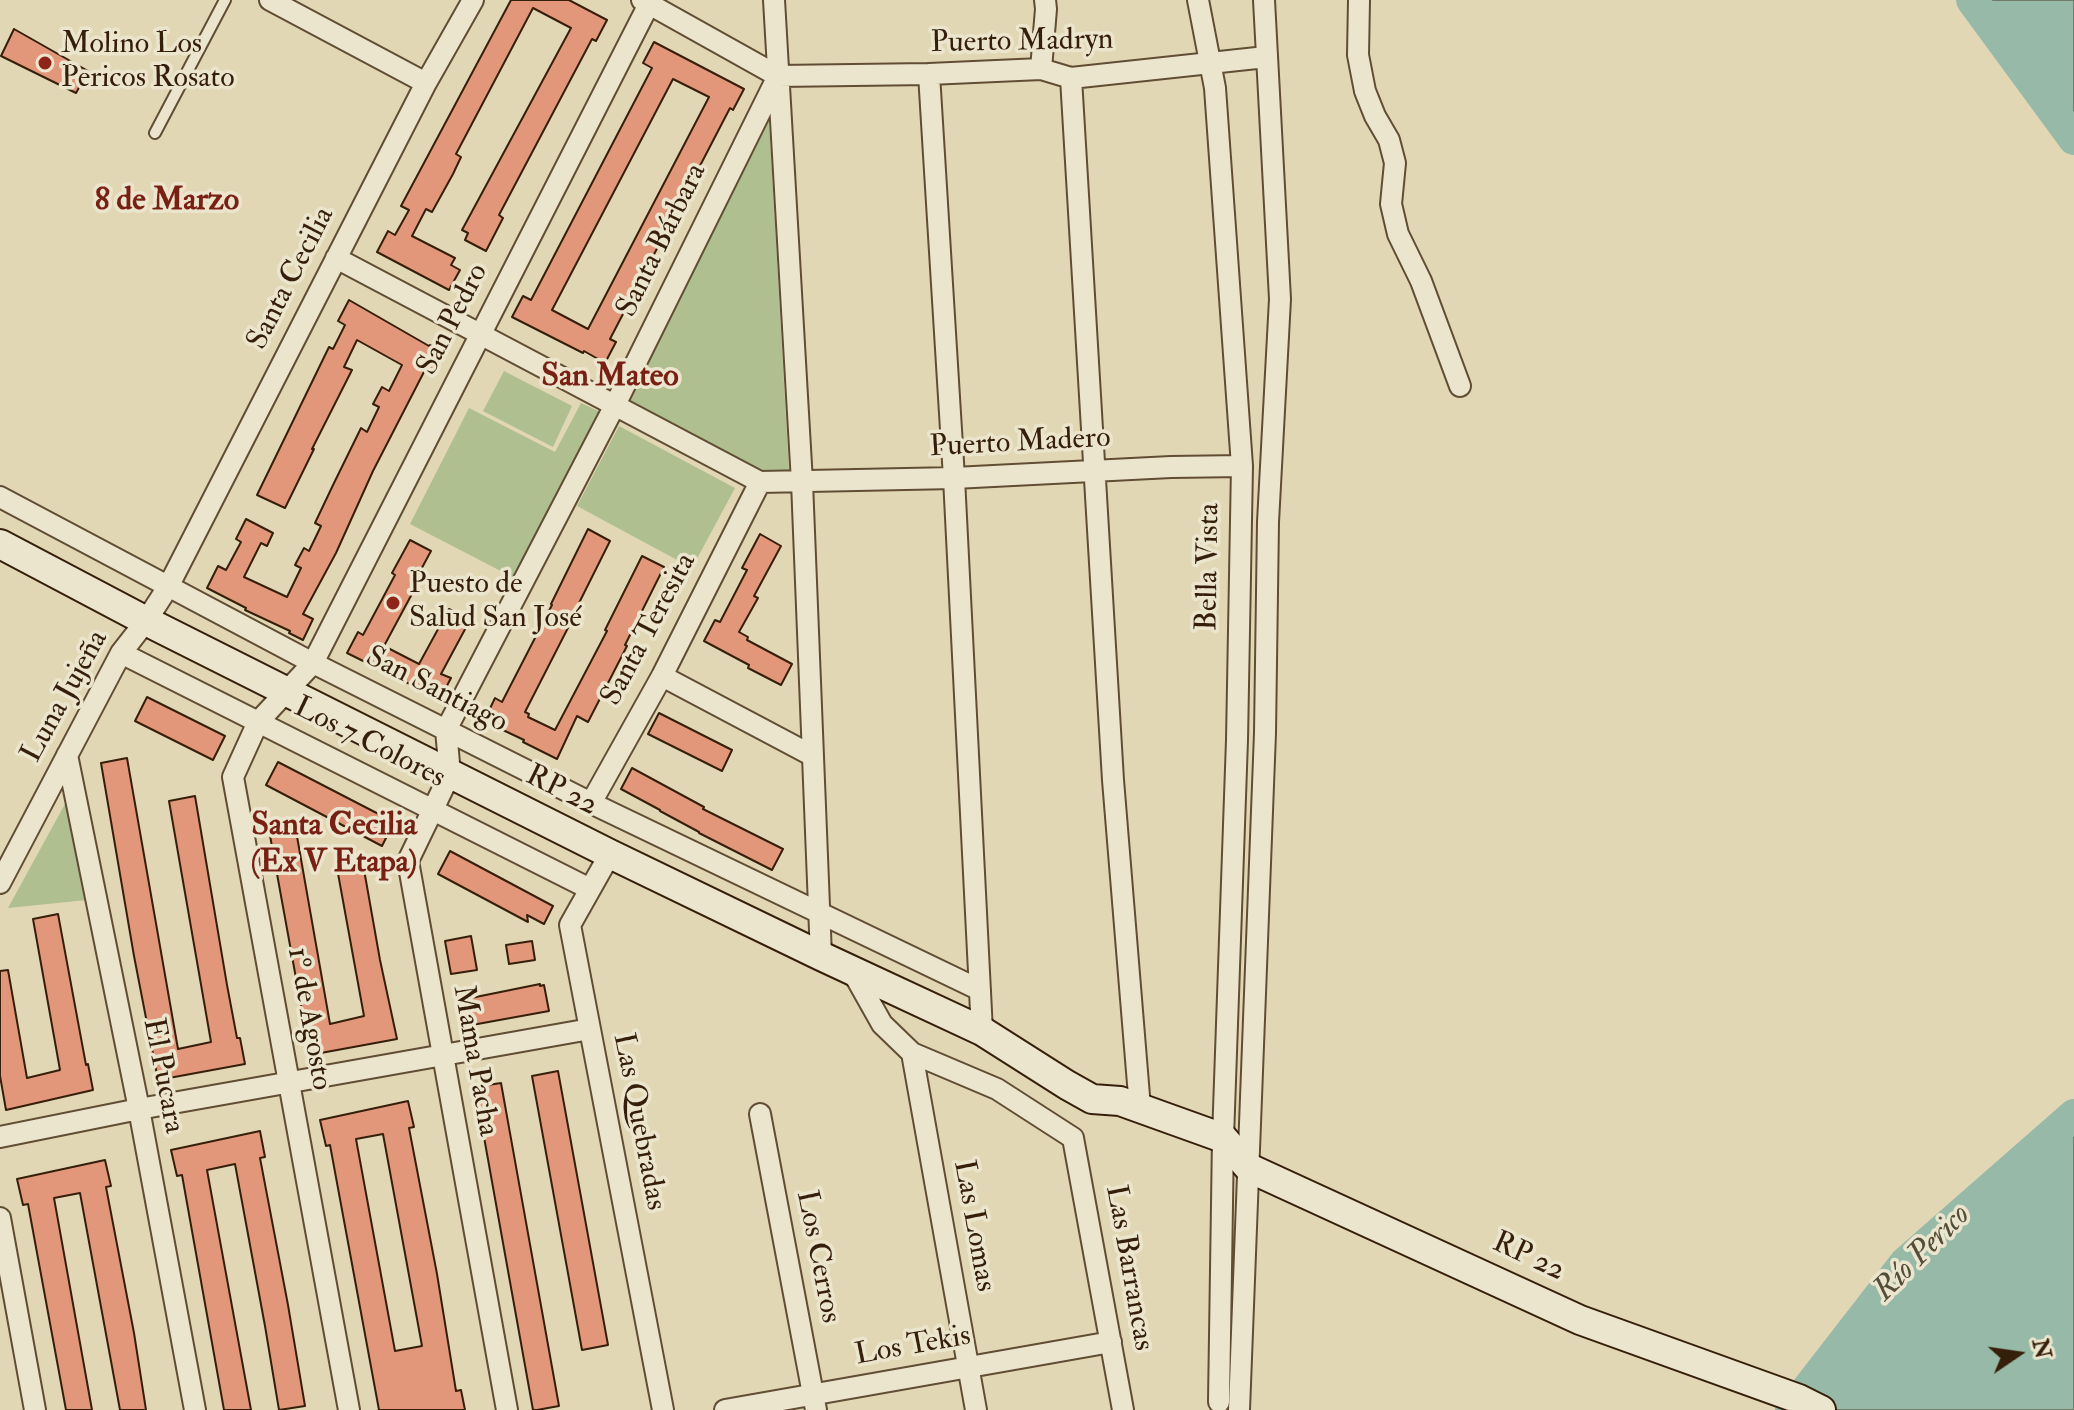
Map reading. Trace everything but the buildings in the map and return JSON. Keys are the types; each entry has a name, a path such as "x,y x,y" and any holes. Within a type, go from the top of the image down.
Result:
{"street":[{"path":"270,0 426,83"},
{"name":"Santa Cecilia","path":"168,587 426,83 473,0"},
{"path":"774,0 802,482 821,956"},
{"path":"1041,69 1045,0"},
{"name":"Bella Vista","path":"1198,0 1215,88 1242,466 1237,740 1223,1138 1219,1402"},
{"path":"1239,1410 1265,733 1268,522 1280,299 1264,0"},
{"path":"1359,0 1358,55 1365,91 1389,140 1395,163 1391,204 1398,234 1421,281 1460,386"},
{"path":"645,2 778,76"},
{"name":"San Pedro","path":"313,663 645,2"},
{"name":"Puerto Madryn","path":"778,76 1041,69 1071,78 1266,57"},
{"path":"929,74 954,478 982,1031"},
{"name":"Santa Bárbara","path":"446,730 615,405 778,76"},
{"path":"1071,78 1113,780 1140,1108 1223,1138"},
{"path":"336,258 760,482"},
{"name":"Puerto Madero","path":"760,482 954,478 1242,466"},
{"name":"Santa Teresita","path":"591,803 662,676 760,482"},
{"name":"San Santiago","path":"0,497 313,663 591,803 980,990"},
{"name":"RP 22","path":"0,544 146,621 610,854 982,1031 1092,1099 1120,1101 1140,1108"},
{"name":"Luna Jujeña","path":"0,883 121,653 168,587"},
{"name":"Los 7 Colores","path":"121,653 590,889"},
{"name":"1º de Agosto","path":"313,663 258,722 233,777 349,1410"},
{"path":"662,676 813,756"},
{"path":"446,730 450,774"},
{"name":"El Pucara","path":"67,755 139,1109 195,1410"},
{"name":"Mama Pacha","path":"450,774 408,861 507,1410"},
{"name":"Las Quebradas","path":"610,854 570,925 663,1410"},
{"path":"855,976 882,1024 912,1053"},
{"path":"0,1137 139,1109 590,1029"},
{"name":"Las Barrancas","path":"912,1053 997,1089 1073,1138 1123,1410"},
{"name":"Las Lomas","path":"912,1053 976,1410"},
{"name":"Los Cerros","path":"760,1114 814,1402"},
{"name":"RP 22","path":"1223,1138 1249,1168 1580,1320 1799,1399 1821,1410"},
{"path":"0,1218 35,1410"},
{"name":"Los Tekis","path":"725,1410 814,1402 968,1368 1111,1342"}],"lane":[{"path":"155,133 225,0"}],"shaded area":[{"path":"769,119 789,471 756,472 628,403"},
{"path":"504,371 572,406 553,447 483,411"},
{"path":"581,403 607,415 520,581 410,524 469,408 555,452"},
{"path":"619,426 735,488 692,568 577,506"},
{"path":"71,793 87,900 8,908"}],"water":[{"path":"1972,0 2074,0 2074,139"},
{"path":"2074,1115 2074,1410 1791,1410 1905,1263"}],"waterway":[{"name":"Río Perico","path":"1972,0 2074,139"},
{"name":"Río Perico","path":"1791,1410 1905,1263 2074,1115"}],"place":[{"name":"Molino Los Pericos Rosato","path":"45,63"},
{"name":"Puesto de Salud San José","path":"393,603"}],"district":[{"name":"8 de Marzo","path":"167,202"},
{"name":"San Mateo","path":"610,378"},
{"name":"Santa Cecilia (Ex V Etapa)","path":"334,846"}]}
